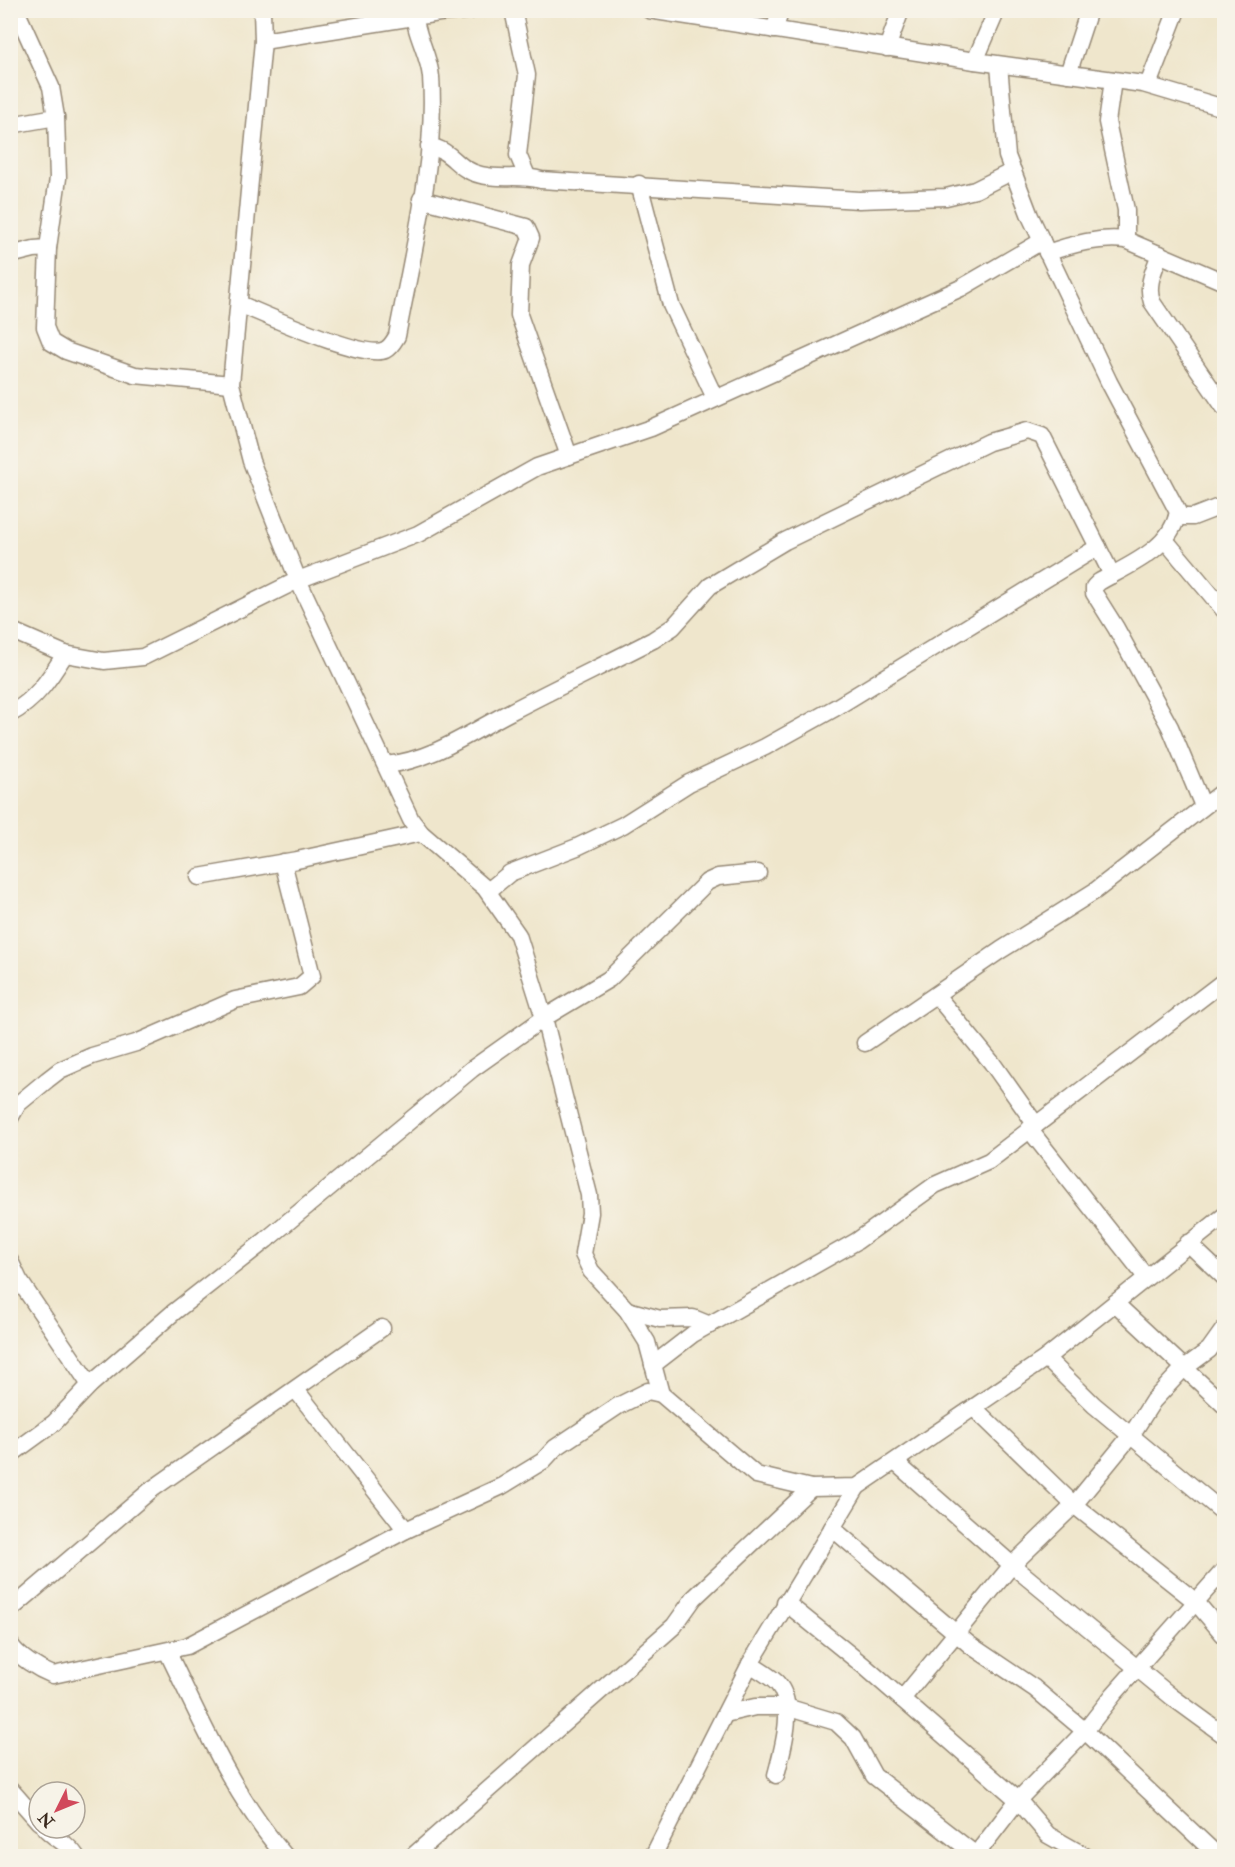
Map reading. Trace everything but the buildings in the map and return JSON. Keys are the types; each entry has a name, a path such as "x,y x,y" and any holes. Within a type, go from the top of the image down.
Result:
{"street":[{"path":"262,10 264,41 231,384 251,461 298,580 411,819 421,832 488,891 518,935 544,1018 589,1195 590,1213 583,1254 591,1271 627,1310 647,1342 661,1394"},
{"path":"264,41 414,14 472,10"},
{"path":"513,10 527,75 518,155 527,176"},
{"path":"649,10 886,48 1113,80 1148,86 1224,108"},
{"path":"774,30 781,10"},
{"path":"886,48 901,10"},
{"path":"975,61 997,10"},
{"path":"1068,74 1089,10"},
{"path":"1148,86 1177,10"},
{"path":"10,11 18,11 51,87 56,117 58,178 48,248 45,327 51,342 66,351 135,375 231,384"},
{"path":"240,304 334,343 379,351 385,350 397,336 432,127 431,74 414,14"},
{"path":"999,65 1007,156 1013,171 1045,247 1109,382 1175,501 1176,525 1165,540 1149,553 1094,587 1094,593 1116,628 1170,727 1203,806"},
{"path":"1113,80 1107,122 1126,210 1126,240"},
{"path":"10,125 56,117"},
{"path":"429,146 444,149 460,167 479,175 505,178 527,176 541,180 639,184 859,200 935,198 975,190 1013,171"},
{"path":"639,184 671,305 715,398"},
{"path":"421,199 526,227 530,232 531,237 521,265 519,315 569,456"},
{"path":"10,630 65,654 104,661 143,657 298,580 418,534 537,467 651,428 961,288 1045,247 1077,242 1126,240 1224,282"},
{"path":"10,255 48,248"},
{"path":"1160,254 1150,281 1149,293 1152,302 1224,407"},
{"path":"386,765 419,759 448,747 508,713 653,640 674,627 710,585 785,541 989,442 1027,431 1042,436 1112,575"},
{"path":"1177,517 1193,517 1224,505"},
{"path":"1165,540 1224,610"},
{"path":"488,891 510,873 577,847 623,825 689,783 765,747 835,708 1098,547"},
{"path":"10,714 26,706 47,683 65,654"},
{"path":"865,1043 1095,891 1224,791"},
{"path":"199,877 283,862 421,832"},
{"path":"10,1118 18,1104 60,1070 71,1065 144,1040 235,1000 299,987 307,983 312,976 283,862"},
{"path":"10,1455 54,1423 90,1385 174,1312 266,1240 472,1069 544,1018 609,979 707,882 718,877 758,873"},
{"path":"653,1365 693,1334 857,1241 935,1185 989,1161 1224,981"},
{"path":"936,994 992,1063 1033,1127 1146,1277"},
{"path":"653,1857 750,1664 785,1602 857,1487 1046,1358 1224,1216"},
{"path":"1188,1244 1224,1277"},
{"path":"10,1261 19,1280 90,1385"},
{"path":"1115,1303 1224,1405"},
{"path":"627,1310 660,1319 693,1318 710,1325"},
{"path":"10,1610 151,1490 382,1328"},
{"path":"902,1699 1012,1565 1074,1505 1132,1434 1153,1401 1183,1369 1209,1350 1224,1329"},
{"path":"1046,1358 1094,1405 1132,1434 1224,1513"},
{"path":"296,1390 406,1530"},
{"path":"12,1648 42,1671 52,1675 187,1646 406,1530 502,1486 530,1470 555,1448 618,1406 648,1391 661,1394 756,1475 812,1488 857,1487"},
{"path":"974,1408 1074,1505 1195,1601 1224,1635"},
{"path":"895,1462 1012,1565 1224,1736"},
{"path":"413,1857 674,1626 694,1598 812,1488"},
{"path":"832,1528 970,1646 1034,1689 1085,1731 1218,1857"},
{"path":"725,1714 755,1707 786,1707 836,1722 853,1738 874,1776 975,1856 1018,1800 1085,1731 1224,1570"},
{"path":"785,1602 902,1699 1018,1800 1048,1835 1085,1857"},
{"path":"167,1651 234,1785 265,1833 285,1857"},
{"path":"750,1664 777,1683 784,1694 786,1737 776,1775"},
{"path":"10,1789 27,1808"},
{"path":"58,1840 72,1849 76,1857"}]}
